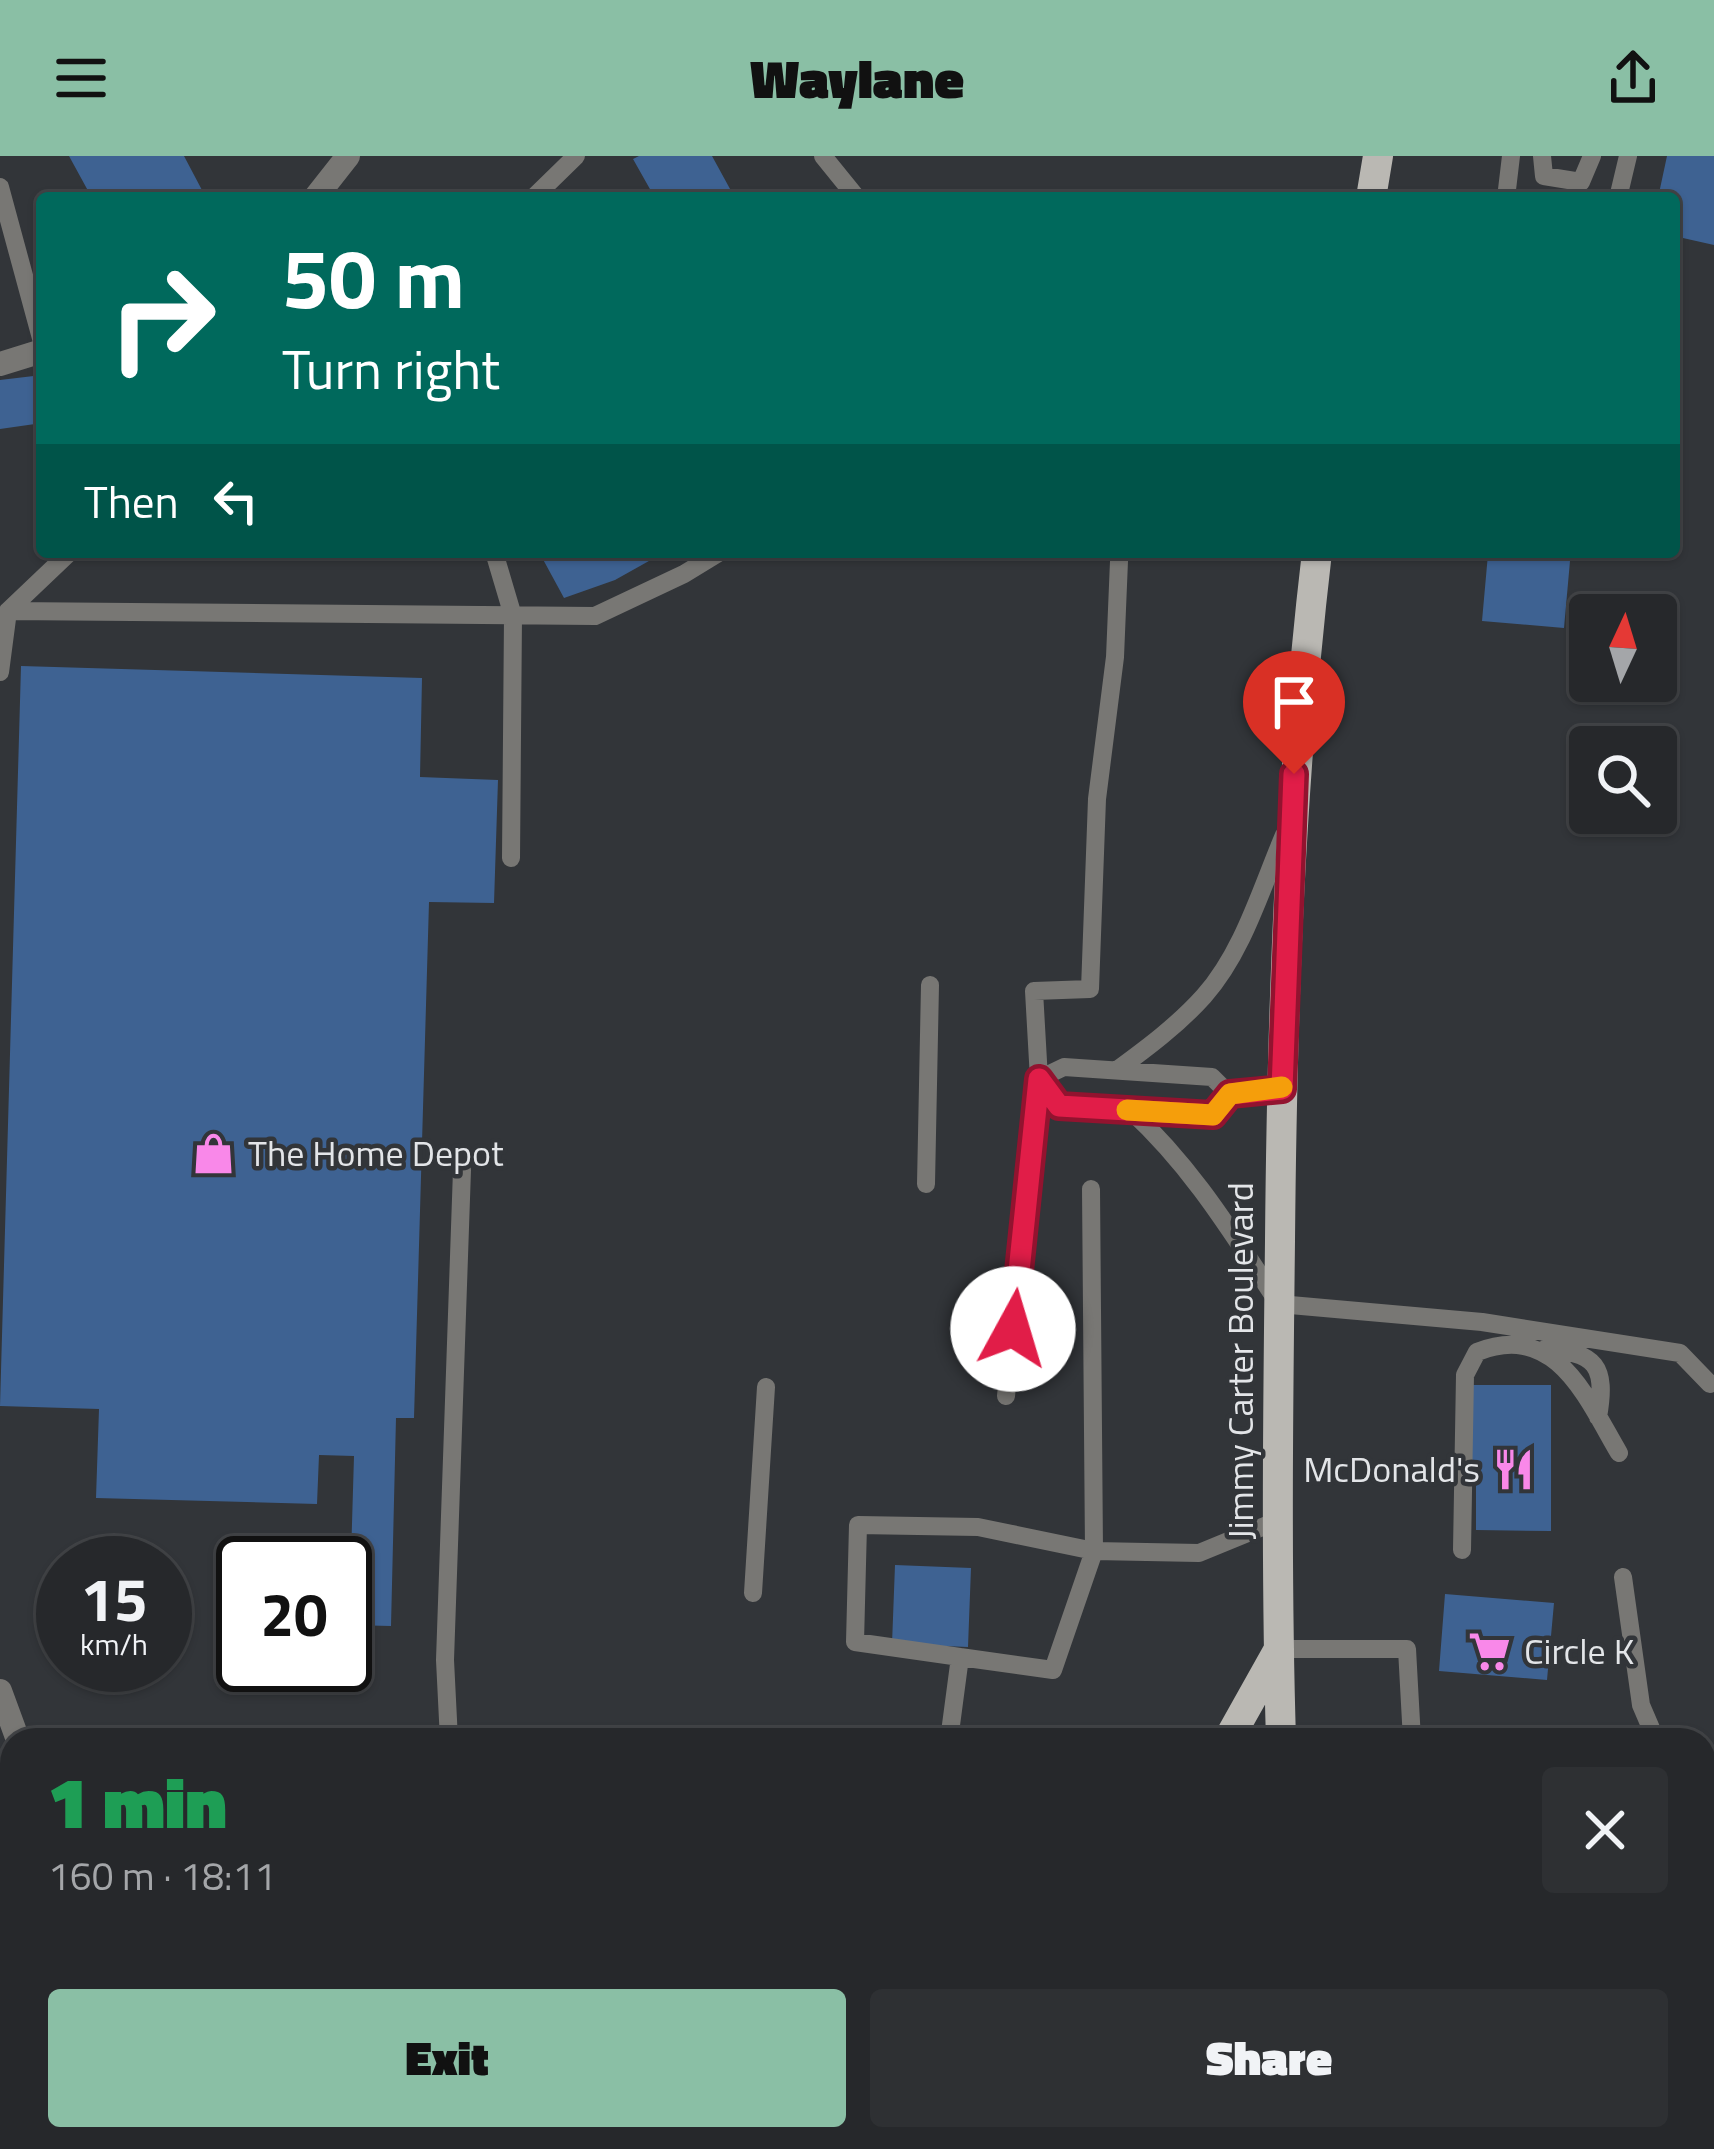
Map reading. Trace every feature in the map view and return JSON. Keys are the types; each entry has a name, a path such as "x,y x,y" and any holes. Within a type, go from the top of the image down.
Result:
{"main road":[{"path":"1372,192 1378,156"},
{"name":"Jimmy Carter Boulevard","path":"1281,1728 1279,1304 1290,819 1315,558"},
{"path":"1235,1728 1279,1649"}],"street":[{"path":"320,192 348,156"},
{"path":"0,364 36,353"},
{"path":"0,1691 14,1728"}],"lane":[{"path":"539,192 576,156"},
{"path":"824,156 852,192"},
{"path":"1507,192 1511,156"},
{"path":"1542,156 1544,176 1581,182 1592,156"},
{"path":"1619,192 1628,156"},
{"path":"0,187 36,320"},
{"path":"0,672 8,611 64,558"},
{"path":"496,558 513,616 511,858"},
{"path":"8,611 595,616 710,558"},
{"path":"1006,1396 1039,1079 1034,991 1090,989 1097,800 1114,657 1119,561"},
{"path":"1117,1070 1166,1034 1205,995 1241,938 1290,819"},
{"path":"926,1184 931,985"},
{"path":"1039,1079 1064,1067 1212,1077 1230,1094"},
{"path":"1039,1079 1059,1106 1213,1115 1230,1094 1282,1089"},
{"path":"1130,1110 1171,1148 1204,1190 1279,1304 1447,1319 1680,1353 1710,1384"},
{"path":"448,1728 462,1170"},
{"path":"1091,1189 1094,1551 1053,1670 855,1642 858,1526 978,1527 1094,1551 1199,1553 1277,1521"},
{"path":"1462,1550 1469,1362 1477,1352 1496,1345 1584,1354 1596,1365 1602,1396 1598,1417"},
{"path":"1538,1348 1553,1356 1619,1454"},
{"path":"753,1593 766,1387"},
{"path":"1623,1577 1641,1705 1651,1728"},
{"path":"1279,1649 1408,1649 1411,1728"},
{"path":"951,1728 960,1657"}],"building":[{"path":"69,156 184,156 203,192 89,192"},
{"path":"712,156 732,192 652,192 633,159"},
{"path":"1667,156 1714,156 1714,245 1680,237 1680,192 1659,192"},
{"path":"36,376 36,424 0,429 0,380"},
{"path":"542,558 654,558 615,580 564,598"},
{"path":"1488,558 1570,561 1564,628 1482,621"},
{"name":"The Home Depot","path":"21,666 422,678 420,777 498,780 494,903 429,902 414,1418 396,1418 391,1626 372,1626 372,1536 352,1536 354,1456 319,1455 317,1504 96,1498 99,1409 0,1406"},
{"path":"1470,1385 1551,1385 1551,1531 1476,1530 1476,1485 1470,1484"},
{"path":"895,1565 971,1568 968,1647 892,1644"},
{"path":"1445,1594 1554,1603 1547,1680 1439,1671"}],"slow traffic":[{"path":"1127,1110 1213,1115 1230,1094 1282,1087"}],"place":[{"name":"The Home Depot","path":"214,1153"},
{"name":"McDonald's","path":"1514,1469"},
{"name":"Circle K","path":"1490,1651"}],"route":[{"path":"1013,1329 1039,1079 1059,1106 1213,1115 1230,1094 1282,1089 1294,774"}]}
